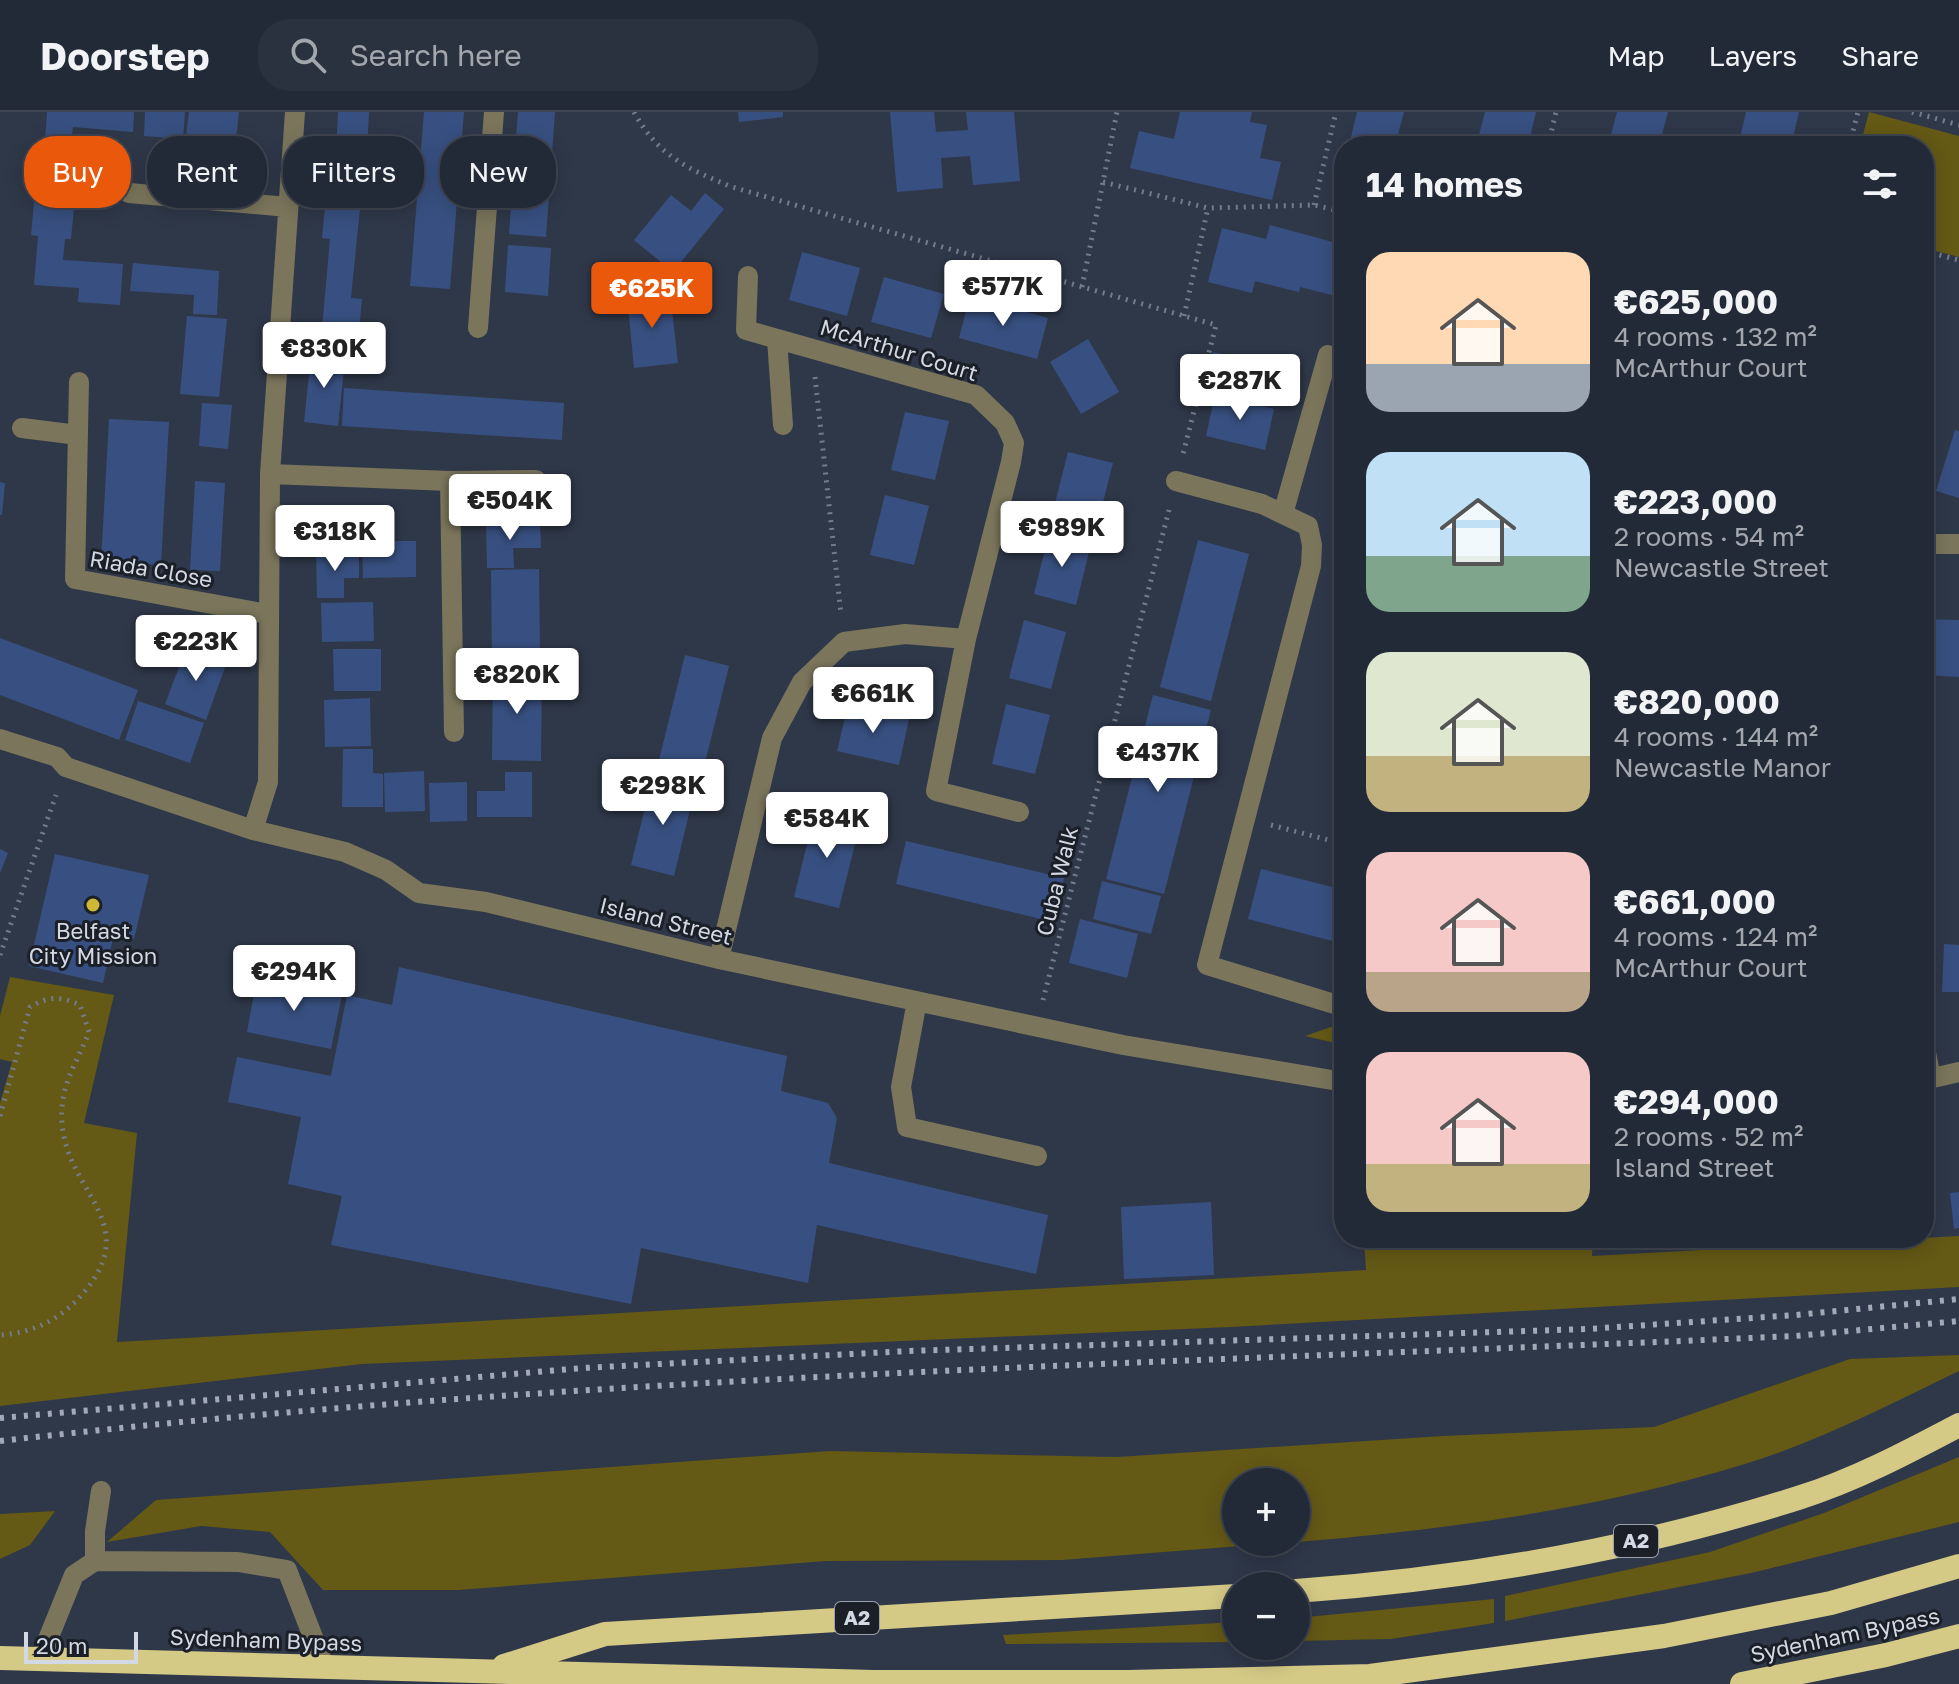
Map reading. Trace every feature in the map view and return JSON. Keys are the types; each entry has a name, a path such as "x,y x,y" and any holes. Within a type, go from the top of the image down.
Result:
{"highway":[{"name":"A2","path":"1310,1589 1489,1568 1653,1538 1801,1498 1959,1425"},
{"name":"Sydenham Bypass","path":"0,1658 922,1682 1129,1682 1370,1676 1664,1636 1831,1603 1959,1566"},
{"name":"A2","path":"483,1672 605,1634 1222,1597"},
{"name":"Sydenham Bypass","path":"1742,1684 1886,1655 1959,1636"}],"street":[{"path":"293,136 295,112"},
{"path":"478,328 494,112"},
{"path":"131,193 283,207"},
{"path":"253,830 268,782 270,474 288,208"},
{"name":"McArthur Court","path":"748,276 746,330 976,395 1005,423 1014,443 1011,462 966,639 936,791 1019,812"},
{"path":"777,339 783,425"},
{"path":"1283,514 1328,355"},
{"name":"Riada Close","path":"79,382 75,579 267,614"},
{"path":"22,428 78,435"},
{"path":"270,474 450,481 536,480"},
{"path":"450,481 454,732"},
{"path":"1176,481 1262,504 1308,526 1312,545 1311,566 1207,965 1334,1004"},
{"path":"1934,544 1959,544"},
{"path":"719,959 772,738 802,682 844,642 905,634 966,639"},
{"name":"Island Street","path":"0,739 57,757 66,767 253,830 345,852 386,870 419,893 486,902 719,959 1136,1047 1334,1080"},
{"path":"917,1001 901,1087 907,1127 1037,1156"},
{"path":"1934,1078 1959,1072"},
{"path":"95,1561 95,1531 101,1491"},
{"path":"40,1659 74,1575 95,1561 238,1562 287,1570 325,1668"}],"path":[{"path":"634,112 641,125 678,164 732,187 1184,316 1208,208"},
{"path":"1082,287 1117,112"},
{"path":"1314,205 1336,112"},
{"path":"1550,136 1556,112"},
{"path":"1852,136 1858,112"},
{"path":"1912,112 1959,125"},
{"path":"1103,182 1208,208 1314,205 1334,210"},
{"path":"1934,254 1959,260"},
{"name":"Cuba Walk","path":"1037,1026 1216,325 1184,316"},
{"path":"812,348 844,642"},
{"path":"1,951 66,767"},
{"path":"1245,819 1334,841"},
{"path":"0,1116 30,1007 44,999 62,997 80,1005 89,1032 65,1081 62,1125 70,1155 99,1207 106,1234 104,1267 54,1321 0,1335"},
{"path":"0,1086 8,1088"}],"shaded area":[{"path":"1869,112 1959,136 1959,257 1934,251 1934,136 1863,136"},
{"path":"10,977 114,995 84,1123 137,1133 117,1342 1366,1270 1365,1248 1592,1248 1592,1256 1739,1248 1934,1248 1934,1237 1959,1236 1959,1287 1231,1327 362,1364 0,1406 0,1103 12,1062 0,1059 0,1016"},
{"path":"1331,1027 1334,1028 1334,1043 1305,1036"},
{"path":"1959,1355 1959,1371 1881,1409 1775,1454 1693,1479 1525,1515 1353,1537 1310,1541 1310,1468 1222,1468 1222,1547 1062,1560 826,1561 458,1590 323,1590 270,1532 201,1526 107,1542 156,1500 830,1451 1117,1457 1443,1436 1654,1427 1850,1359"},
{"path":"1959,1457 1959,1522 1751,1573 1505,1621 1505,1596 1710,1552 1824,1513"},
{"path":"55,1511 30,1545 0,1559 0,1514"},
{"path":"1494,1599 1494,1623 1391,1639 1310,1641 1310,1617"},
{"path":"1222,1623 1222,1642 1006,1644 1003,1635"}],"building":[{"path":"47,112 134,112 133,132 73,127 72,136 45,136"},
{"path":"145,112 185,112 183,136 144,136"},
{"path":"189,112 239,112 236,136 186,136"},
{"path":"338,112 369,112 368,136 337,136"},
{"path":"424,112 464,112 462,136 440,136 440,208 456,208 450,289 410,286 416,208 424,208"},
{"path":"518,112 555,112 553,136 516,136"},
{"path":"738,112 783,112 783,117 739,122"},
{"path":"890,112 934,112 936,132 968,130 966,112 1014,112 1020,181 973,185 970,156 941,158 943,188 897,192"},
{"path":"1180,112 1252,112 1250,122 1267,125 1260,158 1281,162 1272,200 1130,168 1139,131 1174,139"},
{"path":"1357,112 1404,112 1398,136 1351,136"},
{"path":"1485,112 1536,112 1530,136 1479,136"},
{"path":"1617,112 1668,112 1662,136 1611,136"},
{"path":"1746,112 1799,112 1793,136 1740,136"},
{"path":"705,193 724,209 673,272 634,240 671,195 691,211"},
{"path":"34,208 74,208 71,239 65,239 63,260 123,264 120,305 78,302 79,288 34,285 38,236 31,235"},
{"path":"325,208 360,208 351,298 362,299 357,355 320,351 330,239 322,238"},
{"path":"511,208 548,208 546,237 509,234"},
{"path":"1270,225 1334,242 1334,296 1300,287 1299,292 1255,281 1252,293 1208,282 1222,228 1266,239"},
{"path":"508,245 551,248 548,296 505,292"},
{"path":"802,252 860,268 847,316 789,300"},
{"path":"133,263 219,271 217,315 193,314 194,295 130,291"},
{"path":"884,277 944,294 931,338 871,322"},
{"path":"670,292 678,363 634,368 627,296"},
{"path":"970,296 1048,318 1037,359 959,338"},
{"path":"187,316 227,319 219,397 180,394"},
{"path":"1088,339 1119,392 1081,414 1050,362"},
{"path":"1213,352 1274,366 1265,404 1205,390"},
{"path":"311,355 345,359 338,426 304,422"},
{"path":"344,388 564,403 562,440 342,426"},
{"path":"1215,395 1274,409 1265,450 1206,436"},
{"path":"202,403 232,405 228,449 199,446"},
{"path":"905,412 949,421 935,480 891,470"},
{"path":"109,419 169,422 161,565 101,562"},
{"path":"1955,430 1959,431 1959,498 1936,491"},
{"path":"1068,452 1113,463 1098,522 1053,511"},
{"path":"195,481 225,483 220,571 190,570"},
{"path":"0,482 5,483 2,515 0,515"},
{"path":"885,495 929,506 914,565 870,555"},
{"path":"486,523 540,523 541,548 513,548 514,568 487,568"},
{"path":"1049,533 1091,544 1076,605 1034,594"},
{"path":"1198,540 1249,554 1211,701 1160,687"},
{"path":"362,541 416,541 416,577 363,578"},
{"path":"359,553 359,578 344,578 344,598 317,598 316,554"},
{"path":"539,569 540,659 492,659 491,570"},
{"path":"373,602 374,641 322,642 321,603"},
{"path":"1934,619 1959,620 1959,677 1934,676"},
{"path":"1024,620 1066,632 1051,689 1009,678"},
{"path":"0,638 138,690 119,740 0,695"},
{"path":"187,646 227,662 206,720 165,704"},
{"path":"333,649 381,649 381,691 334,691"},
{"path":"685,655 729,666 701,779 657,768"},
{"path":"542,671 541,761 492,760 493,672"},
{"path":"1153,695 1211,710 1164,894 1106,879"},
{"path":"370,698 371,746 325,747 324,700"},
{"path":"138,701 204,723 190,763 125,740"},
{"path":"1006,704 1050,715 1035,774 992,764"},
{"path":"848,705 909,719 899,765 837,751"},
{"path":"343,749 373,749 373,773 383,774 383,807 342,807"},
{"path":"424,771 425,811 385,812 384,773"},
{"path":"505,772 532,772 532,817 477,817 477,791 505,791"},
{"path":"652,779 695,789 674,876 631,865"},
{"path":"467,782 467,821 430,822 429,783"},
{"path":"815,812 860,824 839,908 794,897"},
{"path":"906,841 1064,878 1053,922 896,884"},
{"path":"0,849 8,853 0,873"},
{"name":"Belfast City Mission","path":"55,854 149,875 134,939 114,934 103,983 29,966"},
{"path":"1261,869 1334,887 1334,941 1248,919"},
{"path":"1102,881 1161,896 1151,934 1093,919"},
{"path":"1080,919 1138,934 1127,978 1069,963"},
{"path":"1944,944 1959,945 1959,992 1942,992"},
{"path":"399,967 787,1056 781,1091 828,1103 837,1118 829,1163 1048,1215 1036,1274 817,1225 808,1283 641,1248 631,1304 331,1245 342,1196 288,1184 301,1117 228,1102 237,1057 331,1076 347,995 392,1005"},
{"path":"257,977 342,995 331,1049 247,1032"},
{"path":"1959,1192 1959,1228 1954,1229 1950,1193"},
{"path":"1211,1202 1214,1275 1124,1279 1121,1207"}],"railway":[{"path":"0,1418 583,1368 909,1351 1588,1329 1796,1315 1959,1299"},
{"path":"0,1441 224,1418 672,1385 1121,1363 1795,1336 1959,1321"}],"place":[{"name":"Belfast City Mission","path":"93,905"}]}
